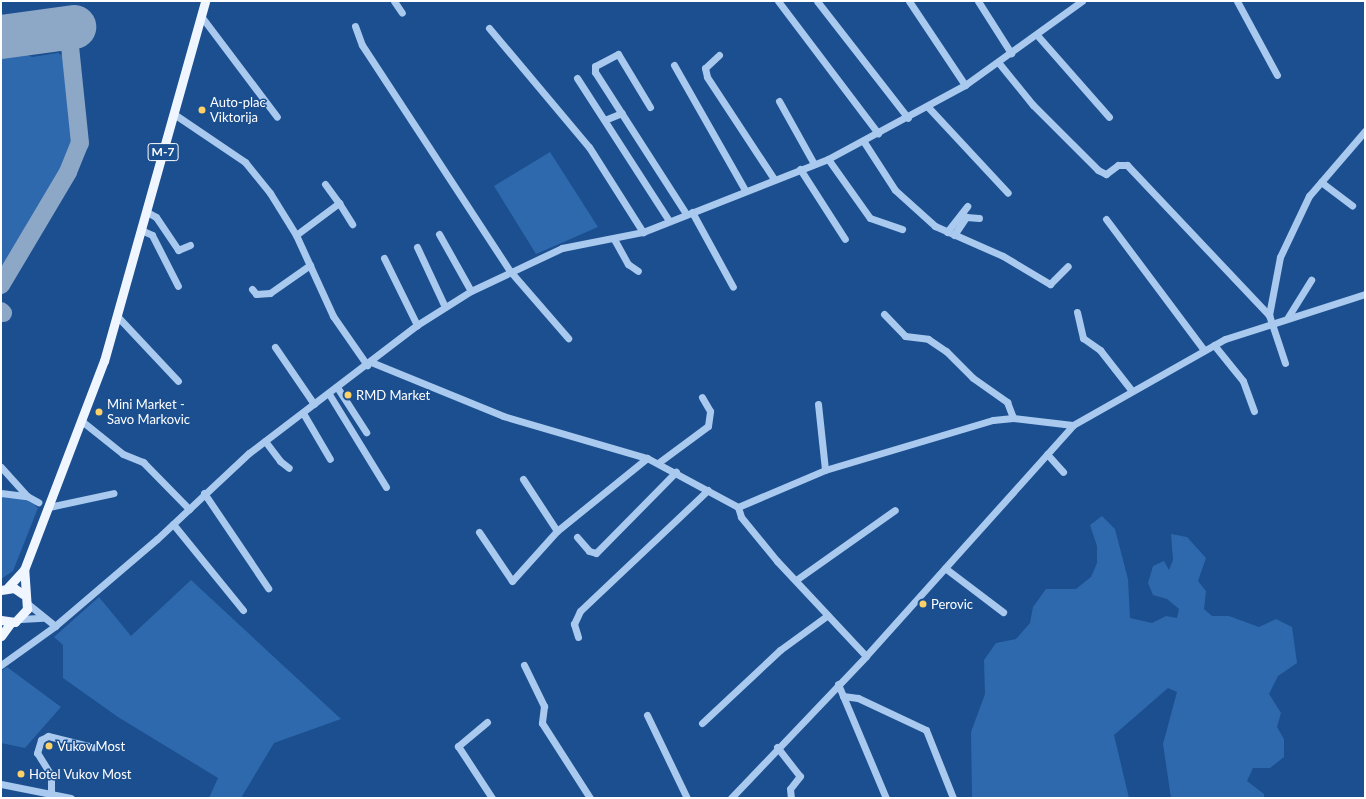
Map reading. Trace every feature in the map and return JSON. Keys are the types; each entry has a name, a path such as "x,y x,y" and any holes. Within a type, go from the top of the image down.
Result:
{"main road":[{"name":"M-7","path":"28,604 24,594 24,570 83,422 117,316 205,1"},
{"name":"M-7","path":"5,589 24,570"},
{"name":"M-7","path":"5,589 24,594"},
{"path":"1,620 11,622 21,619 28,604"},
{"path":"1,636 11,622"}],"street":[{"path":"394,1 402,13"},
{"path":"778,1 878,133"},
{"path":"817,1 908,118"},
{"path":"908,1 965,85"},
{"path":"978,1 1011,53"},
{"path":"1,664 54,626 173,524 204,493 265,441 329,394 417,325 471,291 510,271 562,248 614,239 643,232 745,190 828,159 864,142 965,85 1037,35 1082,1"},
{"path":"1237,1 1277,75"},
{"path":"201,16 277,117"},
{"path":"354,26 362,45 510,271 568,338"},
{"path":"489,28 589,147 643,232"},
{"path":"1037,35 1109,117"},
{"path":"650,107 620,56 615,54 594,68 622,113 689,213 733,287"},
{"path":"719,55 707,64 704,72 774,179"},
{"path":"998,62 1033,105 1098,170 1106,174 1118,165 1127,165 1269,314"},
{"path":"674,65 745,190"},
{"path":"577,78 607,119 669,221"},
{"path":"779,101 814,164"},
{"path":"928,107 1008,193"},
{"path":"607,119 622,113"},
{"path":"174,114 245,162 285,214 333,316 369,363 503,416 647,458 676,472 738,507 741,517 796,580 866,656"},
{"path":"1285,363 1269,314 1280,257 1310,196 1365,131"},
{"path":"864,142 911,208 947,232 1003,256 1050,284 1068,266"},
{"path":"828,159 870,218 902,230"},
{"path":"800,169 845,239"},
{"path":"1321,182 1352,205"},
{"path":"325,184 352,224"},
{"path":"296,235 339,203"},
{"path":"947,232 967,206"},
{"path":"147,212 156,217 179,251 190,245"},
{"path":"954,235 966,217 979,218"},
{"path":"1106,218 1204,350"},
{"path":"141,230 152,235 178,286"},
{"path":"439,234 471,291"},
{"path":"614,239 628,264 638,271"},
{"path":"417,247 445,307"},
{"path":"384,258 417,325"},
{"path":"252,289 256,294 270,293 310,265"},
{"path":"1288,317 1311,280"},
{"path":"735,796 777,747 866,656 1073,425 1214,345 1271,322 1365,294"},
{"path":"1077,312 1083,338 1100,350 1132,391"},
{"path":"884,314 905,336 928,339 946,351 973,378 1007,402 1013,418"},
{"path":"117,316 178,381"},
{"path":"1214,345 1243,381 1254,411"},
{"path":"275,347 314,404"},
{"path":"337,387 366,432"},
{"path":"329,394 386,487"},
{"path":"658,464 708,426 710,411 702,397"},
{"path":"818,404 825,470"},
{"path":"303,413 330,459"},
{"path":"738,507 825,470 993,420 1013,418 1073,425"},
{"path":"83,422 123,454 143,462 189,509"},
{"path":"265,441 280,461 289,468"},
{"path":"1047,454 1063,472"},
{"path":"479,532 512,581 557,531 647,458"},
{"path":"1,467 27,496 38,502"},
{"path":"577,537 589,552 596,553 676,472"},
{"path":"522,479 557,531"},
{"path":"578,637 574,624 580,611 708,490"},
{"path":"1,493 27,496"},
{"path":"49,507 114,493"},
{"path":"204,493 268,588"},
{"path":"796,580 895,510"},
{"path":"173,524 242,610"},
{"path":"945,568 1003,612"},
{"path":"28,604 54,626"},
{"path":"702,723 780,650 828,615"},
{"path":"21,619 43,618"},
{"path":"524,665 544,706 542,723 590,798"},
{"path":"838,684 886,798"},
{"path":"843,696 858,698 923,727 954,798"},
{"path":"647,715 687,798"},
{"path":"487,722 460,740 458,746 492,798"},
{"path":"51,794 52,775 37,753 41,740 48,736 97,748"},
{"path":"777,747 800,776 790,789 791,798"},
{"path":"1,784 71,798"}],"shaded area":[{"path":"20,51 32,57 58,53 65,57 73,135 65,166 1,274 1,53"},
{"path":"550,152 598,227 536,254 494,186"},
{"path":"1,496 28,498 38,508 13,571 1,579"},
{"path":"1102,516 1115,529 1128,579 1130,618 1152,623 1166,616 1177,618 1179,609 1167,599 1153,595 1148,583 1153,566 1164,561 1169,570 1173,560 1171,534 1187,537 1206,558 1198,581 1206,591 1204,609 1212,616 1229,616 1259,627 1276,619 1292,627 1297,663 1278,676 1269,694 1281,713 1277,727 1284,739 1284,757 1270,768 1253,768 1247,781 1264,794 1264,798 1171,798 1163,744 1177,692 1168,688 1114,735 1129,798 972,798 971,732 985,694 984,660 996,643 1016,639 1030,623 1033,607 1046,589 1076,589 1091,577 1097,563 1097,546 1090,525"},
{"path":"191,580 341,719 274,743 241,798 209,798 218,778 118,717 63,678 63,645 54,637 99,597 131,636"},
{"path":"7,667 61,707 25,748 1,743 1,671"}],"taxiway":[{"path":"1,285 68,172 80,143 68,27"}],"runway":[{"path":"1,37 74,27"}],"place":[{"name":"Auto-plac Viktorija","path":"202,110"},
{"name":"RMD Market","path":"348,395"},
{"name":"Mini Market - Savo Markovic","path":"99,412"},
{"name":"Perovic","path":"923,604"},
{"name":"Vukov Most","path":"49,746"},
{"name":"Hotel Vukov Most","path":"21,774"}]}
